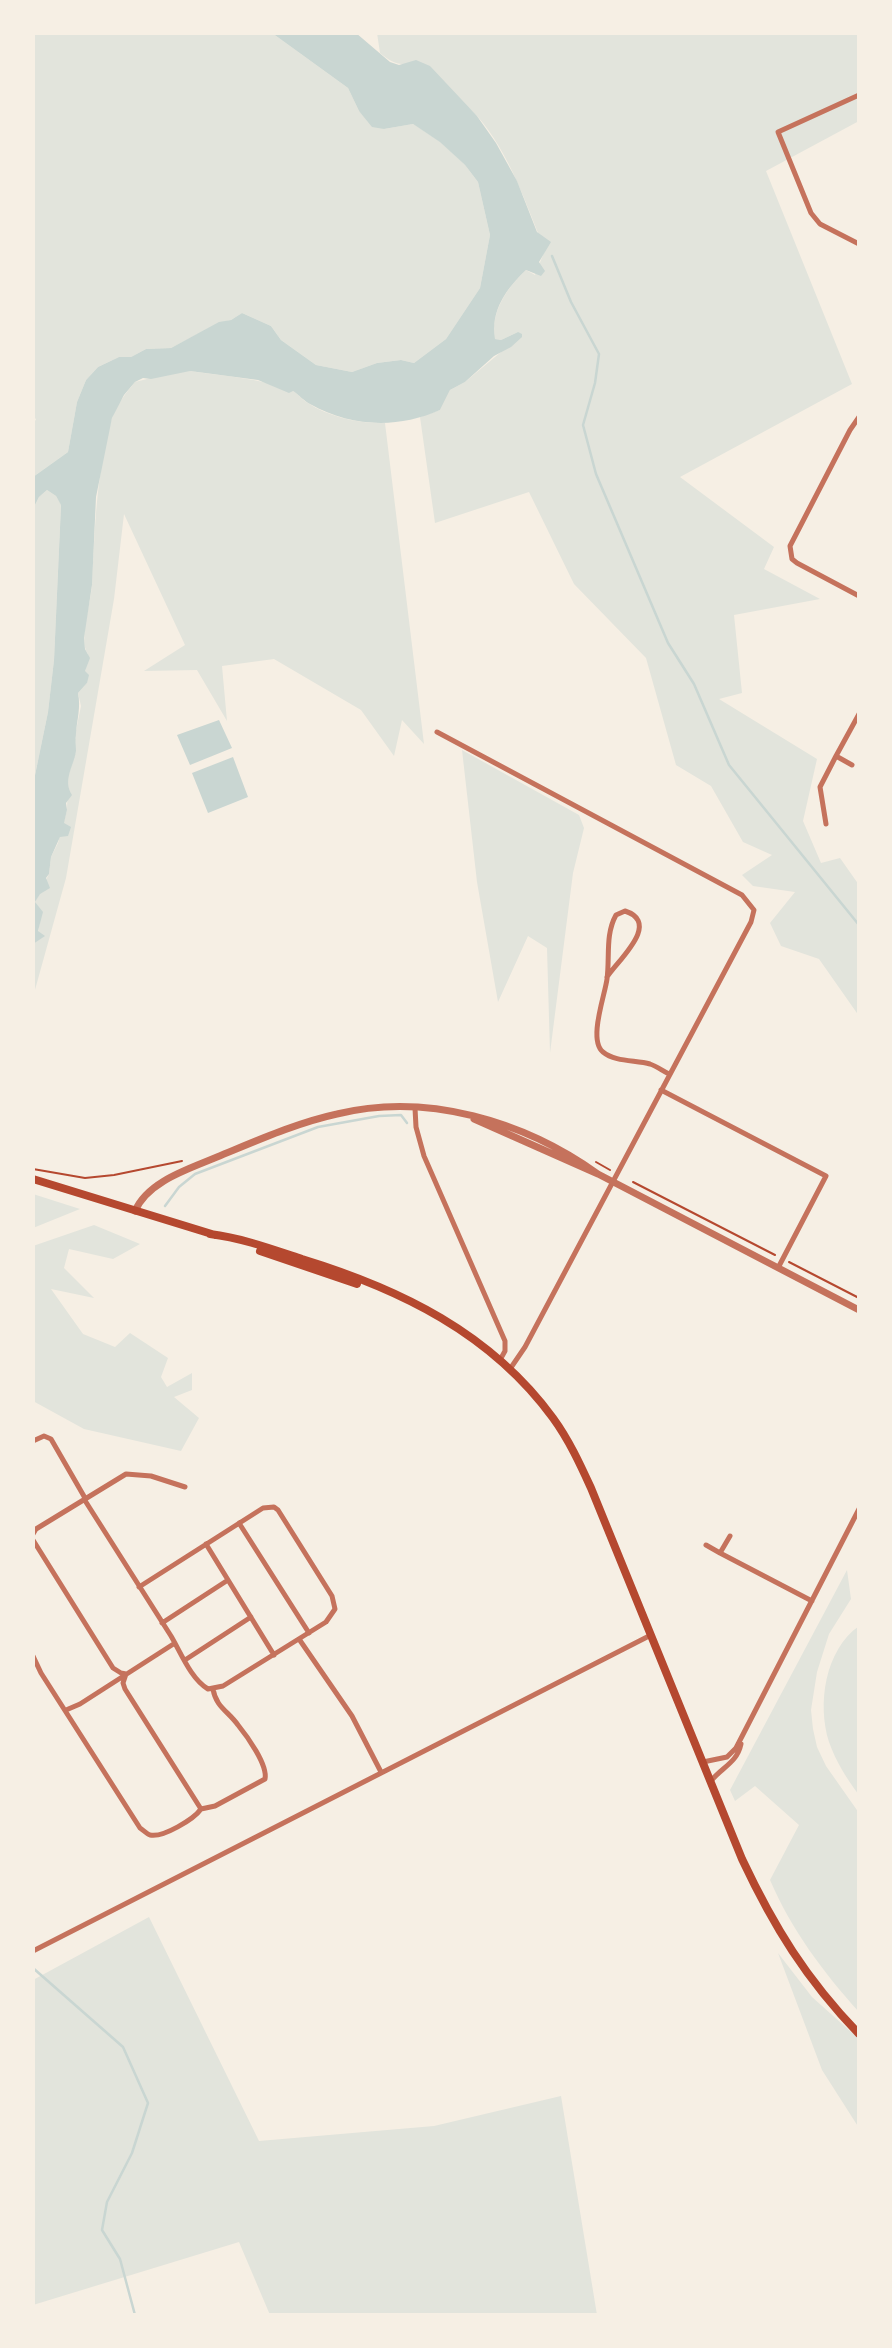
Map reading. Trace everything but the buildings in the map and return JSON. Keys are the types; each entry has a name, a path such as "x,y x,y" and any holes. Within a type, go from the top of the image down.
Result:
{"main road":[{"path":"33,1179 210,1234 232,1237 333,1268 413,1302 456,1325 510,1368 553,1419 579,1462 742,1859 786,1945 816,1986 859,2034"}],"street":[{"path":"859,95 778,132 811,213 820,224 859,244"},
{"path":"859,417 791,542 790,553 797,563 859,596"},
{"path":"826,824 820,787 859,713"},
{"path":"437,732 742,895 754,910 751,922 525,1347 510,1368"},
{"path":"836,756 852,765"},
{"path":"607,977 627,953 640,925 632,913 625,911 615,915 612,921 597,1043 601,1051 611,1056 650,1065 669,1074"},
{"path":"661,1090 826,1176 778,1268"},
{"path":"135,1211 141,1199 166,1180 281,1131 338,1113 371,1108 415,1108 463,1115 598,1174 615,1178 859,1310"},
{"path":"415,1108 416,1127 424,1156 505,1341 505,1351 500,1360"},
{"path":"33,1441 44,1436 51,1439 139,1587 199,1682 208,1689 223,1686 309,1633 330,1618 335,1609 332,1596 278,1510 269,1507 139,1587"},
{"path":"33,1534 126,1474 151,1476 185,1487"},
{"path":"703,1762 727,1757 742,1737 859,1509"},
{"path":"239,1523 309,1633"},
{"path":"720,1553 730,1536"},
{"path":"33,1540 113,1668 126,1674"},
{"path":"206,1544 274,1654"},
{"path":"706,1545 812,1601"},
{"path":"162,1623 228,1580"},
{"path":"185,1660 251,1617"},
{"path":"33,1951 652,1635"},
{"path":"299,1639 352,1716 381,1772"},
{"path":"66,1710 80,1704 175,1643"},
{"path":"33,1656 140,1828 148,1835 159,1835 194,1818 201,1808 215,1806 261,1783 267,1773 237,1723 217,1704 213,1689"},
{"path":"126,1674 123,1683 125,1689 201,1808"},
{"path":"710,1782 739,1754 742,1737"}],"path":[{"path":"33,1169 85,1178 182,1161"},
{"path":"615,1178 859,1298"}],"shaded area":[{"path":"33,33 272,33 348,88 359,111 384,129 413,124 440,141 465,165 478,182 490,235 480,288 446,339 414,363 401,360 377,363 352,372 316,365 281,340 271,326 242,313 171,348 146,349 131,357 119,357 98,367 86,380 77,402 68,452 33,477 33,425 36,419 33,417"},
{"path":"272,33 356,33 390,62 399,65 416,60 430,66 477,116 496,143 517,181 537,232 551,242 539,262 545,271 541,276 526,270 512,284 498,310 495,339 501,340 518,332 522,337 494,356 465,382 450,390 440,410 424,416 391,423 358,421 326,412 293,391 289,393 258,380 190,371 151,379 143,378 135,382 124,395 112,418 96,497 92,585 84,638 85,649 90,658 85,671 89,675 87,683 78,693 76,751 68,778 72,795 66,803 64,823 71,827 68,836 60,837 51,857 46,878 50,888 40,894 35,902 43,912 38,931 45,936 33,944 33,785 48,712 54,660 61,505 56,496 47,490 39,497 33,509 33,477 68,452 77,402 86,380 98,367 119,357 131,357 146,349 171,348 242,313 271,326 281,340 316,365 352,372 377,363 401,360 414,363 446,339 480,288 490,235 478,182 465,165 440,142 413,124 384,129 372,127 359,111 348,88"},
{"path":"377,33 859,33 859,121 766,171 852,384 680,477 774,547 764,569 820,599 734,615 742,693 719,699 817,759 803,821 821,863 840,858 859,885 859,1016 819,959 781,946 770,923 795,892 753,886 742,875 772,855 743,842 711,786 676,765 646,658 574,584 529,492 435,523 420,417 440,410 450,390 465,382 501,352 518,332 501,340 494,339 495,319 513,284 526,270 535,275 545,250 508,163 489,131 471,110 435,82 409,64 393,62 380,53"},
{"path":"179,371 266,383 291,390 316,408 335,416 355,421 385,423 424,744 402,720 394,756 361,710 274,659 222,666 227,721 197,670 144,671 185,645 124,514 114,599 66,878 33,997 33,944 40,920 35,902 49,874 51,857 58,843 67,810 68,776 76,751 75,735 81,706 78,693 87,683 85,671 88,654 84,640 92,585 99,480 107,439 116,408 135,382"},
{"path":"47,490 56,496 61,504 54,660 48,712 33,785 33,509 39,497"},
{"path":"219,720 232,748 190,765 177,735"},
{"path":"462,750 579,815 584,828 573,873 550,1053 547,948 528,936 498,1002 477,882"},
{"path":"233,757 248,797 208,813 192,773"},
{"path":"33,1194 80,1209 33,1228"},
{"path":"94,1225 140,1244 113,1259 69,1249 64,1268 94,1298 51,1289 83,1334 115,1347 130,1333 168,1358 161,1377 167,1387 192,1373 192,1390 174,1397 199,1418 181,1451 84,1429 33,1401 33,1246"},
{"path":"847,1570 851,1599 829,1634 817,1672 811,1710 817,1747 826,1766 859,1813 859,2012 809,1949 770,1880 799,1825 755,1786 735,1801 730,1790"},
{"path":"859,1626 859,1795 842,1770 829,1742 825,1727 824,1695 831,1663 838,1649 847,1636"},
{"path":"149,1917 259,2141 434,2126 561,2096 597,2315 270,2315 239,2242 33,2305 33,1980"},
{"path":"778,1953 812,1997 859,2039 859,2128 822,2070"}],"waterway":[{"path":"552,256 571,302 599,354 595,383 583,425 596,474 668,643 694,684 729,765 859,925"},
{"path":"165,1206 179,1187 195,1174 318,1127 379,1116 401,1115 407,1123"},
{"path":"33,1968 123,2047 148,2103 132,2153 107,2202 102,2230 120,2259 135,2315"}]}
